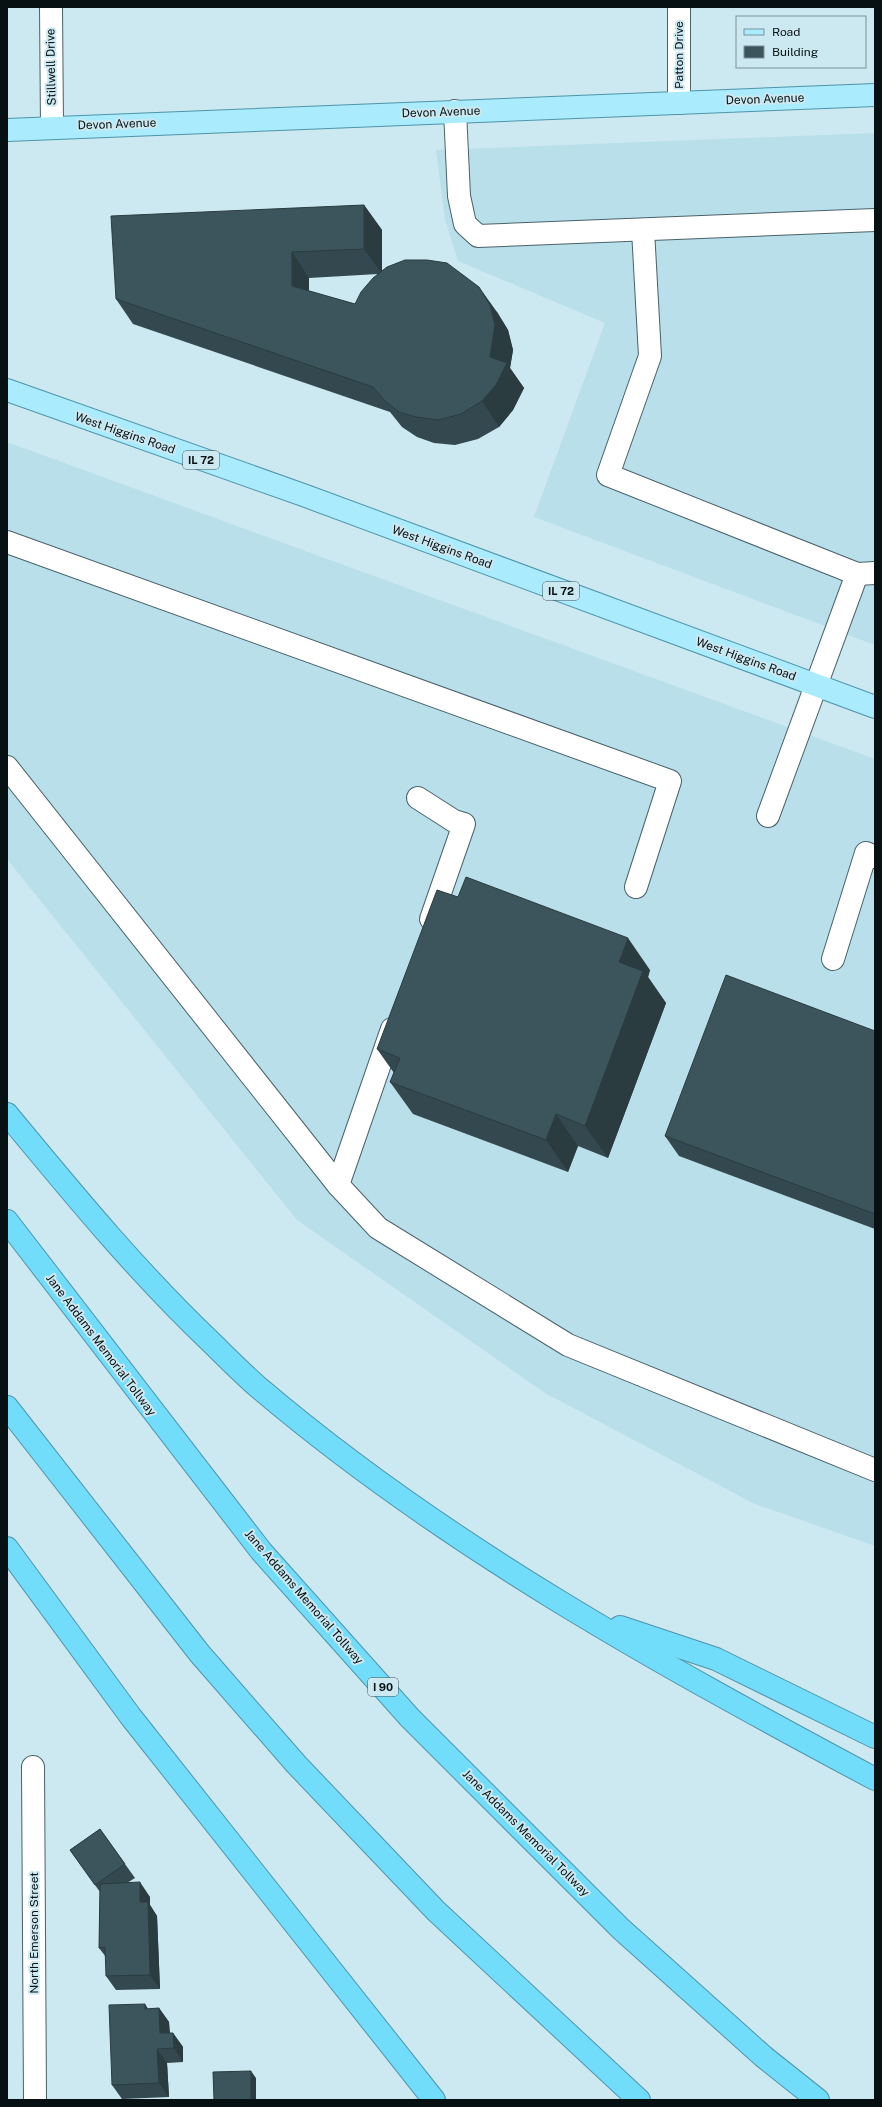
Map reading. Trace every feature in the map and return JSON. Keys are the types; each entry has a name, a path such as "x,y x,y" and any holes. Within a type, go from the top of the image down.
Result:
{"highway":[{"path":"7,1114 92,1218 165,1299 256,1386 365,1473 478,1552 575,1612 728,1701 875,1779"},
{"name":"Jane Addams Memorial Tollway","path":"7,1221 261,1550 410,1718 621,1929 764,2057 818,2100"},
{"path":"7,1407 200,1654 296,1764 436,1911 638,2100"},
{"path":"7,1548 131,1717 434,2100"},
{"path":"575,1612 716,1659 875,1737"}],"main road":[{"name":"Devon Avenue","path":"7,130 875,95"},
{"name":"West Higgins Road","path":"7,390 313,499 875,707"}],"street":[{"name":"Stillwell Drive","path":"51,7 52,127"},
{"name":"Patton Drive","path":"679,7 679,103"},
{"path":"455,111 460,196 465,224 478,236 875,220"},
{"path":"643,230 650,356 608,475 866,574 816,685 768,816"},
{"path":"7,542 670,781 636,887"},
{"path":"7,767 338,1185 378,1228 568,1345 875,1470"},
{"path":"418,798 454,821 464,824 425,936"},
{"path":"833,959 866,853 875,857"},
{"path":"338,1185 399,1011"},
{"name":"North Emerson Street","path":"33,1767 35,2100"}],"shaded area":[{"path":"875,133 875,645 534,517 605,323 458,261 445,219 436,150"},
{"path":"7,442 875,759 875,1546 753,1503 545,1393 297,1220 7,859"}],"building":[{"path":"364,205 364,249 292,252 292,286 355,304 361,292 373,278 387,267 405,260 427,260 447,263 479,287 490,305 495,325 490,357 507,363 496,385 482,401 461,414 438,420 416,417 399,412 385,401 373,387 116,299 111,216"},
{"path":"466,877 628,938 619,962 643,971 585,1126 556,1114 546,1140 390,1082 400,1058 377,1049 437,890 458,897"},
{"path":"726,975 875,1031 875,1214 665,1136"},
{"path":"100,1829 125,1864 95,1885 70,1850"},
{"path":"140,1882 140,1902 148,1902 150,1975 106,1976 105,1947 99,1948 100,1884"},
{"path":"145,2004 145,2009 159,2008 160,2033 173,2033 174,2048 157,2049 159,2083 112,2085 109,2005"},
{"path":"251,2071 251,2100 214,2100 213,2072"}]}
